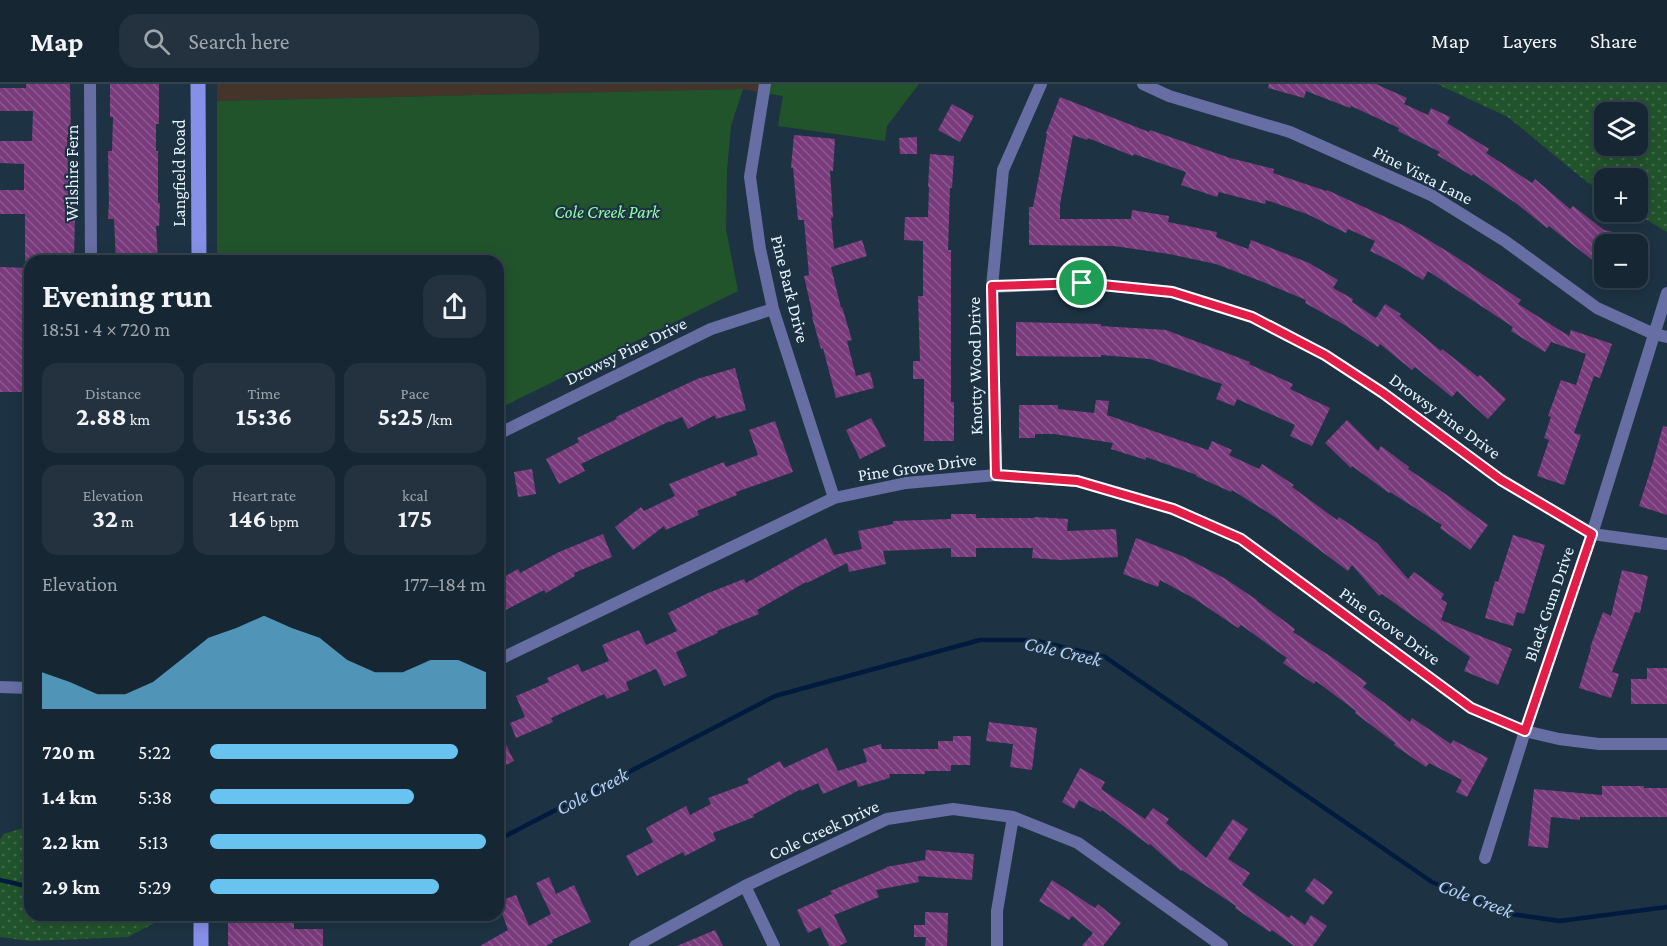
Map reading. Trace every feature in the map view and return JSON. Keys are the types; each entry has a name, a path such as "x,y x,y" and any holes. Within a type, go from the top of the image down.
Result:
{"street":[{"name":"Wilshire Fern","path":"90,84 91,255"},
{"name":"Langfield Road","path":"198,84 199,255"},
{"name":"Pine Bark Drive","path":"765,84 750,177 760,249 773,309 834,498"},
{"name":"Knotty Wood Drive","path":"996,475 992,286 1003,170 1041,84"},
{"name":"Pine Vista Lane","path":"1143,84 1168,96 1290,132 1431,195 1505,241 1597,308 1661,335"},
{"name":"Drowsy Pine Drive","path":"992,286 1082,283 1172,292 1252,317 1325,355 1383,393 1501,480 1592,534 1667,544"},
{"name":"Black Gum Drive","path":"1485,858 1525,731 1661,335 1667,293"},
{"name":"Drowsy Pine Drive","path":"504,432 711,329 773,309"},
{"name":"Pine Grove Drive","path":"504,657 834,498 906,483 996,475 1077,481 1173,509 1241,539 1471,708 1525,731 1559,739 1599,744 1667,744"},
{"path":"0,687 24,688"},
{"name":"Cole Creek Drive","path":"635,946 745,886 887,819 953,809 1013,817 1078,843 1222,946"},
{"path":"997,946 997,911 1013,817"},
{"path":"745,886 774,946"},
{"path":"201,921 201,946"}],"shaded area":[{"path":"217,84 766,84 763,93 743,89 217,101"}],"green space":[{"path":"766,84 919,84 887,126 885,141 778,126 783,96 763,93"},
{"path":"1437,84 1667,84 1667,232 1648,220 1648,168 1594,168 1594,186 1508,117"},
{"name":"Cole Creek Park","path":"743,89 731,126 727,170 726,229 738,291 504,406 504,255 217,255 217,101"},
{"path":"24,828 24,921 158,921 128,937 31,941 0,937 0,840 3,834"}],"building":[{"path":"26,84 70,84 71,138 67,137 68,172 73,172 74,255 25,255 25,214 0,214 0,190 24,190 24,164 0,163 0,141 32,141 33,111 0,111 0,88 26,88"},
{"path":"110,84 159,84 159,124 156,124 158,203 160,203 159,226 156,226 158,255 116,255 114,219 108,219 108,151 112,151 113,117 110,117"},
{"path":"1269,84 1376,84 1407,98 1404,104 1428,115 1431,108 1450,117 1447,123 1489,149 1486,153 1532,183 1535,179 1570,209 1573,206 1604,230 1622,234 1594,234 1594,261 1517,204 1473,174 1472,176 1437,155 1440,152 1398,131 1399,128 1351,106 1350,108 1306,91 1304,98 1268,88"},
{"path":"1060,97 1149,132 1150,130 1230,158 1274,169 1273,173 1327,190 1405,226 1450,253 1521,300 1518,304 1569,336 1571,330 1612,344 1600,378 1594,376 1574,433 1581,435 1564,485 1537,476 1549,440 1544,438 1551,417 1548,416 1561,380 1576,385 1586,354 1551,342 1545,352 1511,331 1513,327 1428,271 1423,280 1370,251 1375,241 1348,229 1346,233 1307,214 1266,200 1265,204 1219,192 1217,197 1181,185 1186,172 1134,154 1133,156 1088,138 1087,140 1073,135 1060,204 1060,219 1131,219 1132,210 1169,216 1168,222 1217,232 1216,237 1248,249 1251,240 1309,263 1338,280 1333,288 1353,299 1352,302 1376,318 1385,304 1401,314 1399,316 1441,351 1442,349 1478,377 1480,375 1506,399 1488,419 1457,391 1452,397 1415,367 1412,370 1380,344 1378,347 1305,303 1306,300 1216,264 1114,246 1029,245 1029,207 1033,207 1046,133"},
{"path":"952,104 974,116 960,142 938,130"},
{"path":"794,135 835,139 833,171 830,171 834,249 862,240 867,256 831,267 852,340 847,341 856,376 870,372 874,388 836,398 812,317 804,276 809,275 804,220 798,220 793,168 791,168"},
{"path":"917,137 917,154 900,154 899,138"},
{"path":"930,154 954,156 952,188 950,188 948,250 951,250 951,402 954,402 954,441 924,441 924,379 913,379 913,361 920,361 918,296 923,296 923,241 904,240 905,217 928,217"},
{"path":"0,267 24,268 24,392 0,392"},
{"path":"1016,322 1101,324 1101,326 1166,330 1250,362 1249,364 1293,384 1290,389 1330,408 1312,446 1290,436 1295,425 1237,399 1234,406 1216,399 1222,384 1150,359 1101,355 1101,357 1016,356"},
{"path":"735,368 746,410 716,419 715,415 688,429 682,417 670,421 581,464 585,471 559,484 546,459 579,442 577,438 697,379"},
{"path":"1096,400 1109,401 1107,415 1208,450 1212,441 1232,450 1229,455 1259,469 1262,464 1294,485 1292,487 1337,520 1339,517 1377,543 1408,579 1414,572 1444,594 1441,599 1447,603 1441,620 1512,649 1498,685 1464,671 1470,657 1382,594 1379,596 1352,565 1348,571 1275,517 1232,490 1231,492 1197,475 1146,457 1146,460 1111,449 1113,443 1054,434 1035,434 1035,438 1019,438 1019,405 1058,405 1058,409 1094,413"},
{"path":"871,418 886,446 860,459 846,430"},
{"path":"1347,420 1378,451 1381,446 1409,467 1408,469 1488,525 1470,550 1440,528 1442,525 1389,493 1352,466 1351,468 1325,443"},
{"path":"775,421 793,472 736,492 737,495 697,511 699,515 666,530 664,526 633,550 615,527 641,507 644,511 675,496 669,484 724,462 726,467 758,455 749,430"},
{"path":"1663,426 1667,427 1667,515 1639,506"},
{"path":"532,469 536,494 518,497 514,472"},
{"path":"951,514 976,514 976,518 1068,519 1067,531 1116,529 1118,557 1060,560 1032,558 1033,548 976,548 976,557 951,557 951,548 883,551 886,564 849,572 847,563 806,582 757,610 759,614 717,631 718,633 676,652 687,676 664,686 656,669 626,682 629,690 607,699 604,694 551,718 553,722 516,738 510,723 525,717 516,696 549,682 547,678 578,664 582,672 609,661 602,645 639,630 646,645 677,631 668,613 708,593 744,579 746,583 826,538 834,555 862,549 858,531 893,524 893,521 951,519"},
{"path":"603,534 612,557 574,573 575,576 546,593 544,590 504,611 504,577 518,569 520,573 559,552"},
{"path":"1513,535 1545,545 1524,614 1517,612 1513,626 1485,618 1495,581 1498,582"},
{"path":"1136,538 1182,556 1224,578 1295,629 1293,632 1367,683 1363,687 1410,722 1412,718 1451,744 1453,740 1488,758 1467,797 1456,792 1462,780 1429,763 1426,767 1394,745 1395,743 1355,713 1356,711 1316,681 1314,684 1283,663 1287,658 1241,625 1238,628 1195,599 1160,580 1158,587 1123,574"},
{"path":"1622,570 1648,576 1640,613 1635,612 1612,672 1619,674 1611,698 1579,688 1603,612 1611,616"},
{"path":"1647,668 1667,668 1667,704 1631,704 1631,679 1647,679"},
{"path":"989,722 1037,728 1032,770 1010,767 1013,744 986,741"},
{"path":"953,736 971,736 970,765 951,765 951,771 925,771 925,774 889,774 890,778 858,787 856,780 823,794 818,783 801,791 801,789 753,815 754,817 713,833 716,840 685,856 683,852 637,876 626,856 653,842 646,828 686,806 690,815 711,804 708,798 749,783 747,779 780,761 784,768 827,748 838,771 867,762 863,749 881,744 882,749 938,749 938,741 953,741"},
{"path":"504,740 514,761 504,766"},
{"path":"1080,768 1105,782 1101,789 1145,819 1153,808 1169,819 1166,823 1206,858 1233,819 1248,829 1228,859 1250,873 1242,885 1289,918 1291,915 1305,925 1311,915 1327,926 1313,946 1294,946 1272,930 1270,932 1235,908 1236,906 1181,871 1150,844 1102,810 1101,812 1079,800 1074,809 1062,802"},
{"path":"1602,786 1667,788 1667,817 1580,817 1580,820 1551,817 1548,848 1528,846 1534,789 1602,795"},
{"path":"926,850 974,854 972,880 918,876 919,882 876,890 879,897 834,915 847,942 839,946 829,946 820,927 808,933 797,910 832,894 830,891 886,867 925,860"},
{"path":"549,877 556,894 574,885 591,922 552,940 553,942 546,946 480,946 508,930 504,919 504,900 516,895 529,926 551,914 536,883"},
{"path":"1314,878 1333,892 1323,905 1305,891"},
{"path":"1052,880 1095,908 1098,904 1121,923 1103,946 1082,946 1093,933 1072,916 1069,920 1039,901"},
{"path":"925,912 948,913 947,946 925,946 926,937 914,937 914,925 925,925"},
{"path":"228,921 294,921 294,929 323,929 323,946 228,946"},
{"path":"715,930 723,946 677,946"}],"waterway":[{"name":"Cole Creek","path":"504,837 775,696 980,640 1033,640 1105,657 1432,882 1504,913 1560,921 1667,907"},
{"name":"Cole Creek","path":"0,880 24,886"}],"route":[{"path":"1082,283 1172,292 1252,317 1325,355 1383,393 1501,480 1592,534 1525,731 1471,708 1241,539 1173,509 1077,481 996,475 992,286 1082,283"}]}
